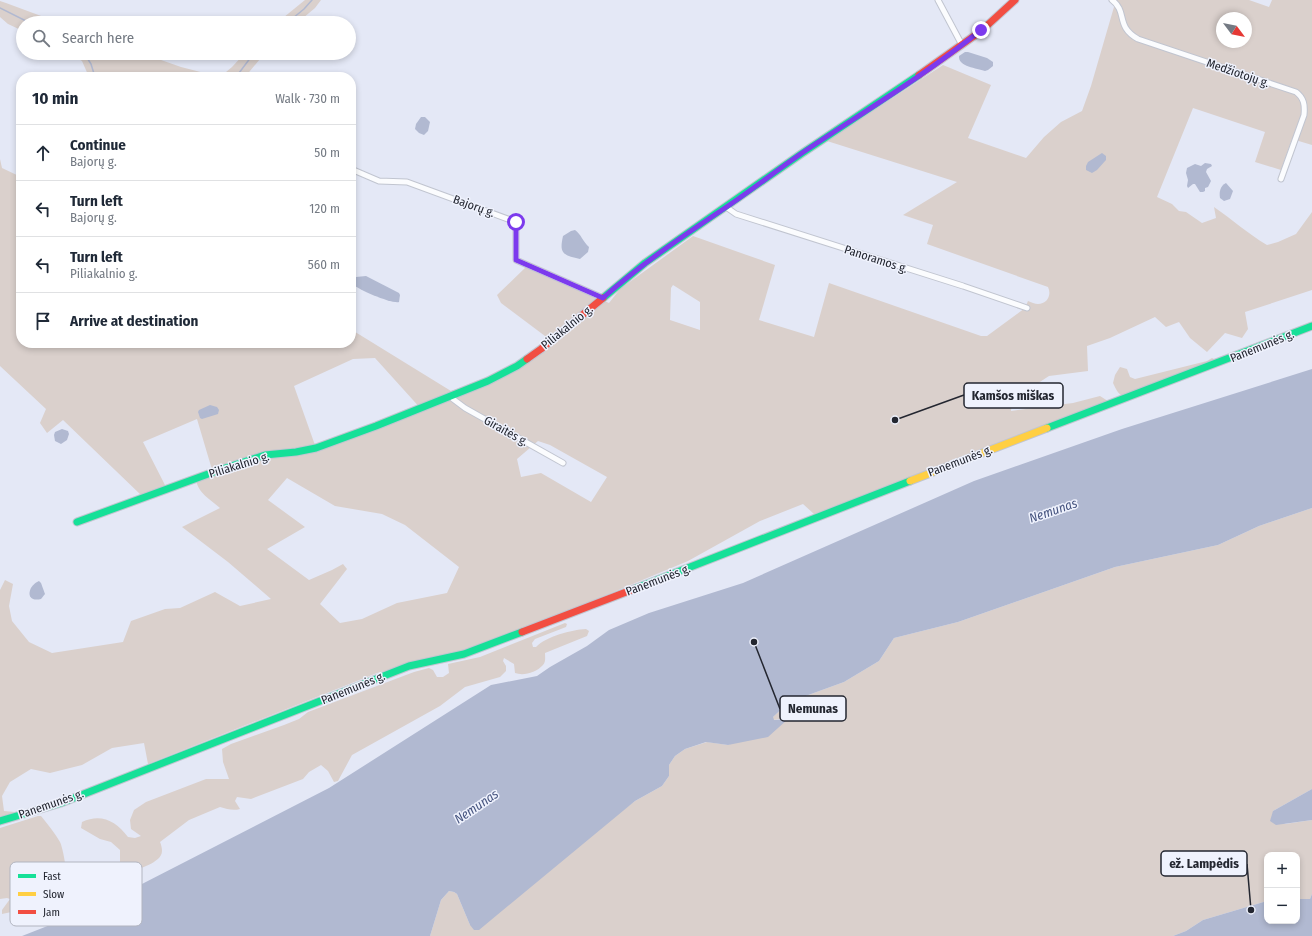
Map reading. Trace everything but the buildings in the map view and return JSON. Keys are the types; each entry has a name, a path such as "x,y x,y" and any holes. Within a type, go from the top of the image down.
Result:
{"street":[{"path":"938,0 962,45"},
{"name":"Piliakalnio g.","path":"77,522 219,470 265,455 296,452 316,448 452,396 488,381 517,366 541,349 645,263 683,235 927,70 981,30 1015,0"},
{"name":"Medžiotojų g.","path":"1112,0 1119,7 1123,26 1126,31 1138,39 1296,92 1301,96 1304,101 1304,115 1281,179"},
{"name":"Bajorų g.","path":"356,172 379,181 407,182 516,222 516,260 603,298"},
{"name":"Panoramos g.","path":"726,207 728,210 736,214 963,286 1027,308"},
{"name":"Panemunės g.","path":"0,821 61,802 409,666 464,654 479,649 965,459 1312,326"},
{"name":"Giraitės g.","path":"452,396 453,400 465,408 563,463"}],"shaded area":[{"path":"305,0 321,0 315,8 305,16 285,16"},
{"path":"1116,0 1249,0 1269,7 1272,0 1312,0 1312,145 1292,139 1281,170 1255,162 1265,132 1193,108 1157,197 1172,204 1179,211 1186,212 1202,223 1216,218 1214,207 1267,245 1296,234 1312,212 1312,290 1245,312 1248,329 1242,338 1225,333 1207,352 1190,338 1179,322 1166,327 1155,317 1110,338 1087,346 1088,371 1049,376 1012,400 1011,411 1073,403 1100,396 1111,403 814,514 803,504 760,521 688,561 484,646 377,673 148,764 144,743 112,748 82,765 50,773 31,769 10,782 2,796 4,811 15,812 0,817 0,590 5,580 13,584 9,606 12,621 29,642 52,653 123,642 131,621 165,609 180,608 215,592 240,606 271,599 228,562 182,527 220,508 199,489 197,485 196,480 213,473 197,419 143,442 166,487 142,496 63,420 47,433 40,423 46,409 0,366 0,159 2,168 16,175 16,348 356,348 356,332 451,391 478,383 515,365 549,339 501,303 497,295 526,267 609,303 620,289 693,236 775,265 759,320 814,337 829,283 981,336 987,336 1025,308 1028,301 1041,304 1046,301 1049,296 1048,287 927,244 933,225 903,215 957,182 827,141 943,65 991,85 968,138 1026,158 1044,137 1061,122 1082,111 1091,86","holes":["673,285 700,302 700,330 670,320 671,288","375,358 422,410 316,448 294,386 353,359","538,441 550,445 607,477 591,502 541,473 521,477 517,459","287,478 335,506 382,514 405,525 459,567 447,593 397,603 362,619 340,623 320,604 347,569 343,564 309,580 267,549 305,527 268,500"]},
{"path":"0,1 41,16 16,16 16,28 8,24 0,17"},
{"path":"80,60 161,60 200,72 87,72"},
{"path":"238,60 259,60 249,72 226,72"},
{"path":"1212,358 1216,360 1216,364 1125,397 1116,390 1113,383 1115,375 1120,367 1127,369 1130,377 1135,379 1207,361"},
{"path":"1312,508 1312,789 1273,811 1285,824 1312,820 1312,894 1310,899 1300,899 1300,852 1264,852 1264,902 1203,920 1186,931 1173,936 430,936 441,900 449,891 457,894 470,925 635,801 662,786 669,776 669,765 675,756 685,749 707,742 728,745 781,719 773,720 773,717 789,702 844,682 879,661 894,638 958,622 1115,567 1218,545 1259,526"},
{"path":"565,623 567,624 566,627 535,639 532,643 533,647 536,647 546,640 560,634 586,629 589,631 587,636 545,653 544,664 533,672 526,674 515,673 514,664 504,658 503,661 506,666 506,671 500,677 465,687 440,706 352,755 338,781 334,782 328,771 321,765 309,772 303,779 251,799 237,797 235,801 240,809 232,810 220,807 189,820 160,842 162,850 158,859 142,867 142,862 120,862 120,850 111,842 100,839 81,828 82,822 96,818 108,820 123,831 128,837 135,838 141,836 131,829 130,820 134,810 146,802 206,779 229,779 223,762 222,749 231,744 284,725 299,719 308,712 414,672 429,668 433,670 437,677 443,677 449,673 448,664 480,657"},
{"path":"41,816 60,842 65,862 10,862 10,899 0,899 0,828"},
{"path":"10,899 10,912 2,914 2,910"}],"water":[{"path":"965,52 987,58 993,62 993,66 985,71 965,65 960,60 959,56"},
{"path":"421,117 425,117 430,122 428,131 424,135 415,129 416,124"},
{"path":"1102,153 1106,156 1106,160 1097,170 1092,173 1086,170 1088,162"},
{"path":"1205,163 1211,164 1212,166 1207,169 1206,172 1211,181 1208,187 1205,188 1205,191 1203,192 1200,192 1195,184 1188,188 1186,173 1187,168 1195,164 1201,166"},
{"path":"1226,183 1233,191 1230,199 1224,201 1220,198 1220,191 1221,187"},
{"path":"575,230 589,247 588,252 580,259 566,255 562,250 563,236"},
{"path":"366,276 399,293 399,302 390,301 361,290 356,287 356,277"},
{"path":"1312,369 1312,508 1259,526 1218,545 1115,567 958,622 894,638 879,661 844,682 789,702 773,717 774,720 788,719 768,737 728,745 706,742 685,749 675,756 669,765 669,776 662,786 635,801 479,930 474,930 470,925 457,894 449,891 441,900 430,936 22,936 47,926 142,926 142,884 329,788 491,685 537,676 587,646 609,630 649,613 743,583 974,481 1122,429"},
{"path":"210,405 217,407 219,410 218,414 202,419 200,418 198,412 199,410"},
{"path":"62,429 68,431 69,434 67,440 61,444 55,441 54,435 55,432"},
{"path":"39,581 45,594 41,599 32,599 30,596 30,590 35,583"},
{"path":"1312,789 1312,820 1276,825 1270,821 1273,811"},
{"path":"1312,894 1312,936 1173,936 1186,931 1203,920 1264,902 1264,924 1300,924 1300,899 1310,899"}],"waterway":[{"path":"296,16 312,0"},
{"path":"0,8 16,16"},
{"path":"88,60 93,72"},
{"path":"240,72 249,60"}],"traffic: fast":[{"path":"603,298 645,263 801,154 919,75"},
{"path":"1047,428 1312,326"},
{"path":"77,522 219,470 265,455 296,452 316,448 376,426 488,381 527,359"},
{"path":"634,589 910,481"},
{"path":"0,821 61,803 409,666 464,654 522,632"}],"traffic: slow":[{"path":"910,481 1047,428"}],"traffic: jam":[{"path":"919,75 981,31 1015,0"},
{"path":"527,359 603,298"},
{"path":"522,632 634,589"}],"place":[{"name":"Kamšos miškas","path":"895,420"},
{"name":"Nemunas","path":"754,642"},
{"name":"ež. Lampėdis","path":"1251,910"}],"route":[{"path":"516,222 516,260 603,298 634,271 683,235 938,63 981,30"}]}
